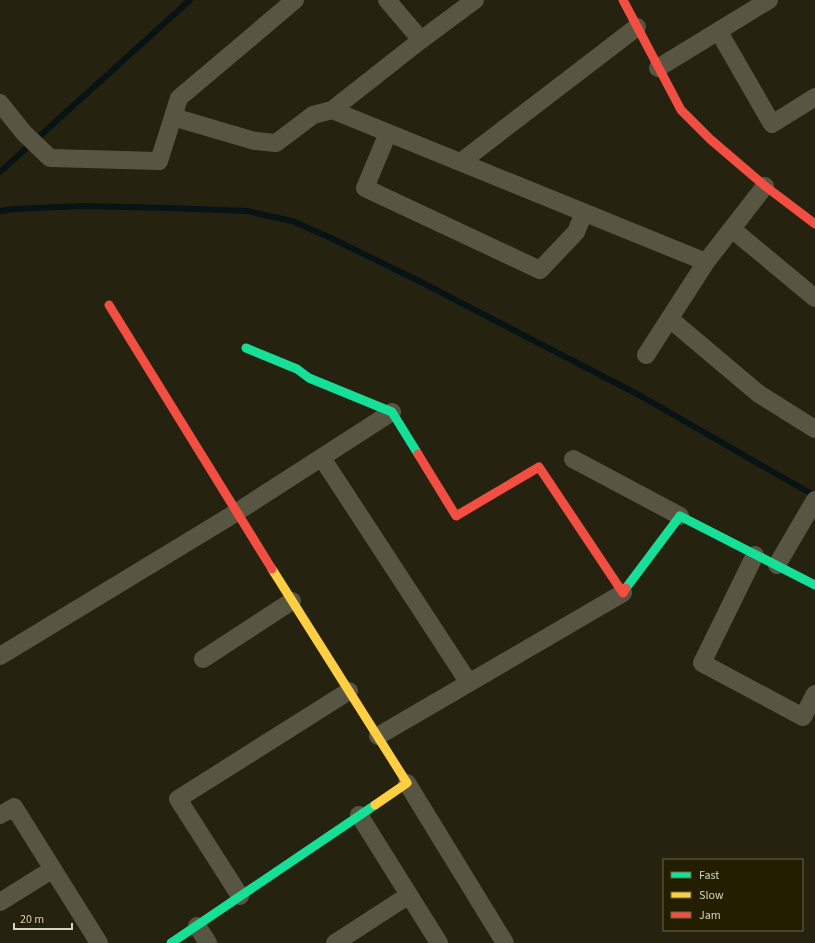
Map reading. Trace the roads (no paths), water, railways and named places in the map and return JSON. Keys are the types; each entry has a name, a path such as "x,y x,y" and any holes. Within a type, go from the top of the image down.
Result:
{"street":[{"path":"0,103 24,133 50,158 159,161 179,98 295,0"},
{"path":"388,0 421,40"},
{"path":"173,117 255,141 276,143 313,115 332,110 421,40 475,0"},
{"path":"623,0 681,110 710,140 765,186 815,224"},
{"path":"658,68 769,0"},
{"path":"461,162 637,27"},
{"path":"719,32 772,124 815,98"},
{"path":"332,110 706,262"},
{"path":"388,133 365,188 540,270 576,232 584,212"},
{"path":"646,355 706,262 765,186"},
{"path":"732,229 815,298"},
{"path":"110,305 505,943"},
{"path":"670,319 760,394 815,429"},
{"path":"246,348 297,369 309,378 392,412 456,516 539,467 623,593"},
{"path":"0,656 237,512 392,412"},
{"path":"322,458 469,683"},
{"path":"573,459 815,585"},
{"path":"777,565 813,504"},
{"path":"378,736 623,593 680,516"},
{"path":"755,555 702,663 803,717 815,694"},
{"path":"203,658 292,601"},
{"path":"240,896 178,799 349,691"},
{"path":"171,943 407,783"},
{"path":"0,815 14,807 99,943"},
{"path":"359,815 439,943"},
{"path":"0,902 53,869"},
{"path":"335,943 410,895"},
{"path":"197,926 208,943"}],"waterway":[{"path":"0,172 190,0"},
{"path":"0,211 83,206 169,208 247,211 292,221 331,238 421,282 639,395 815,496"}]}
